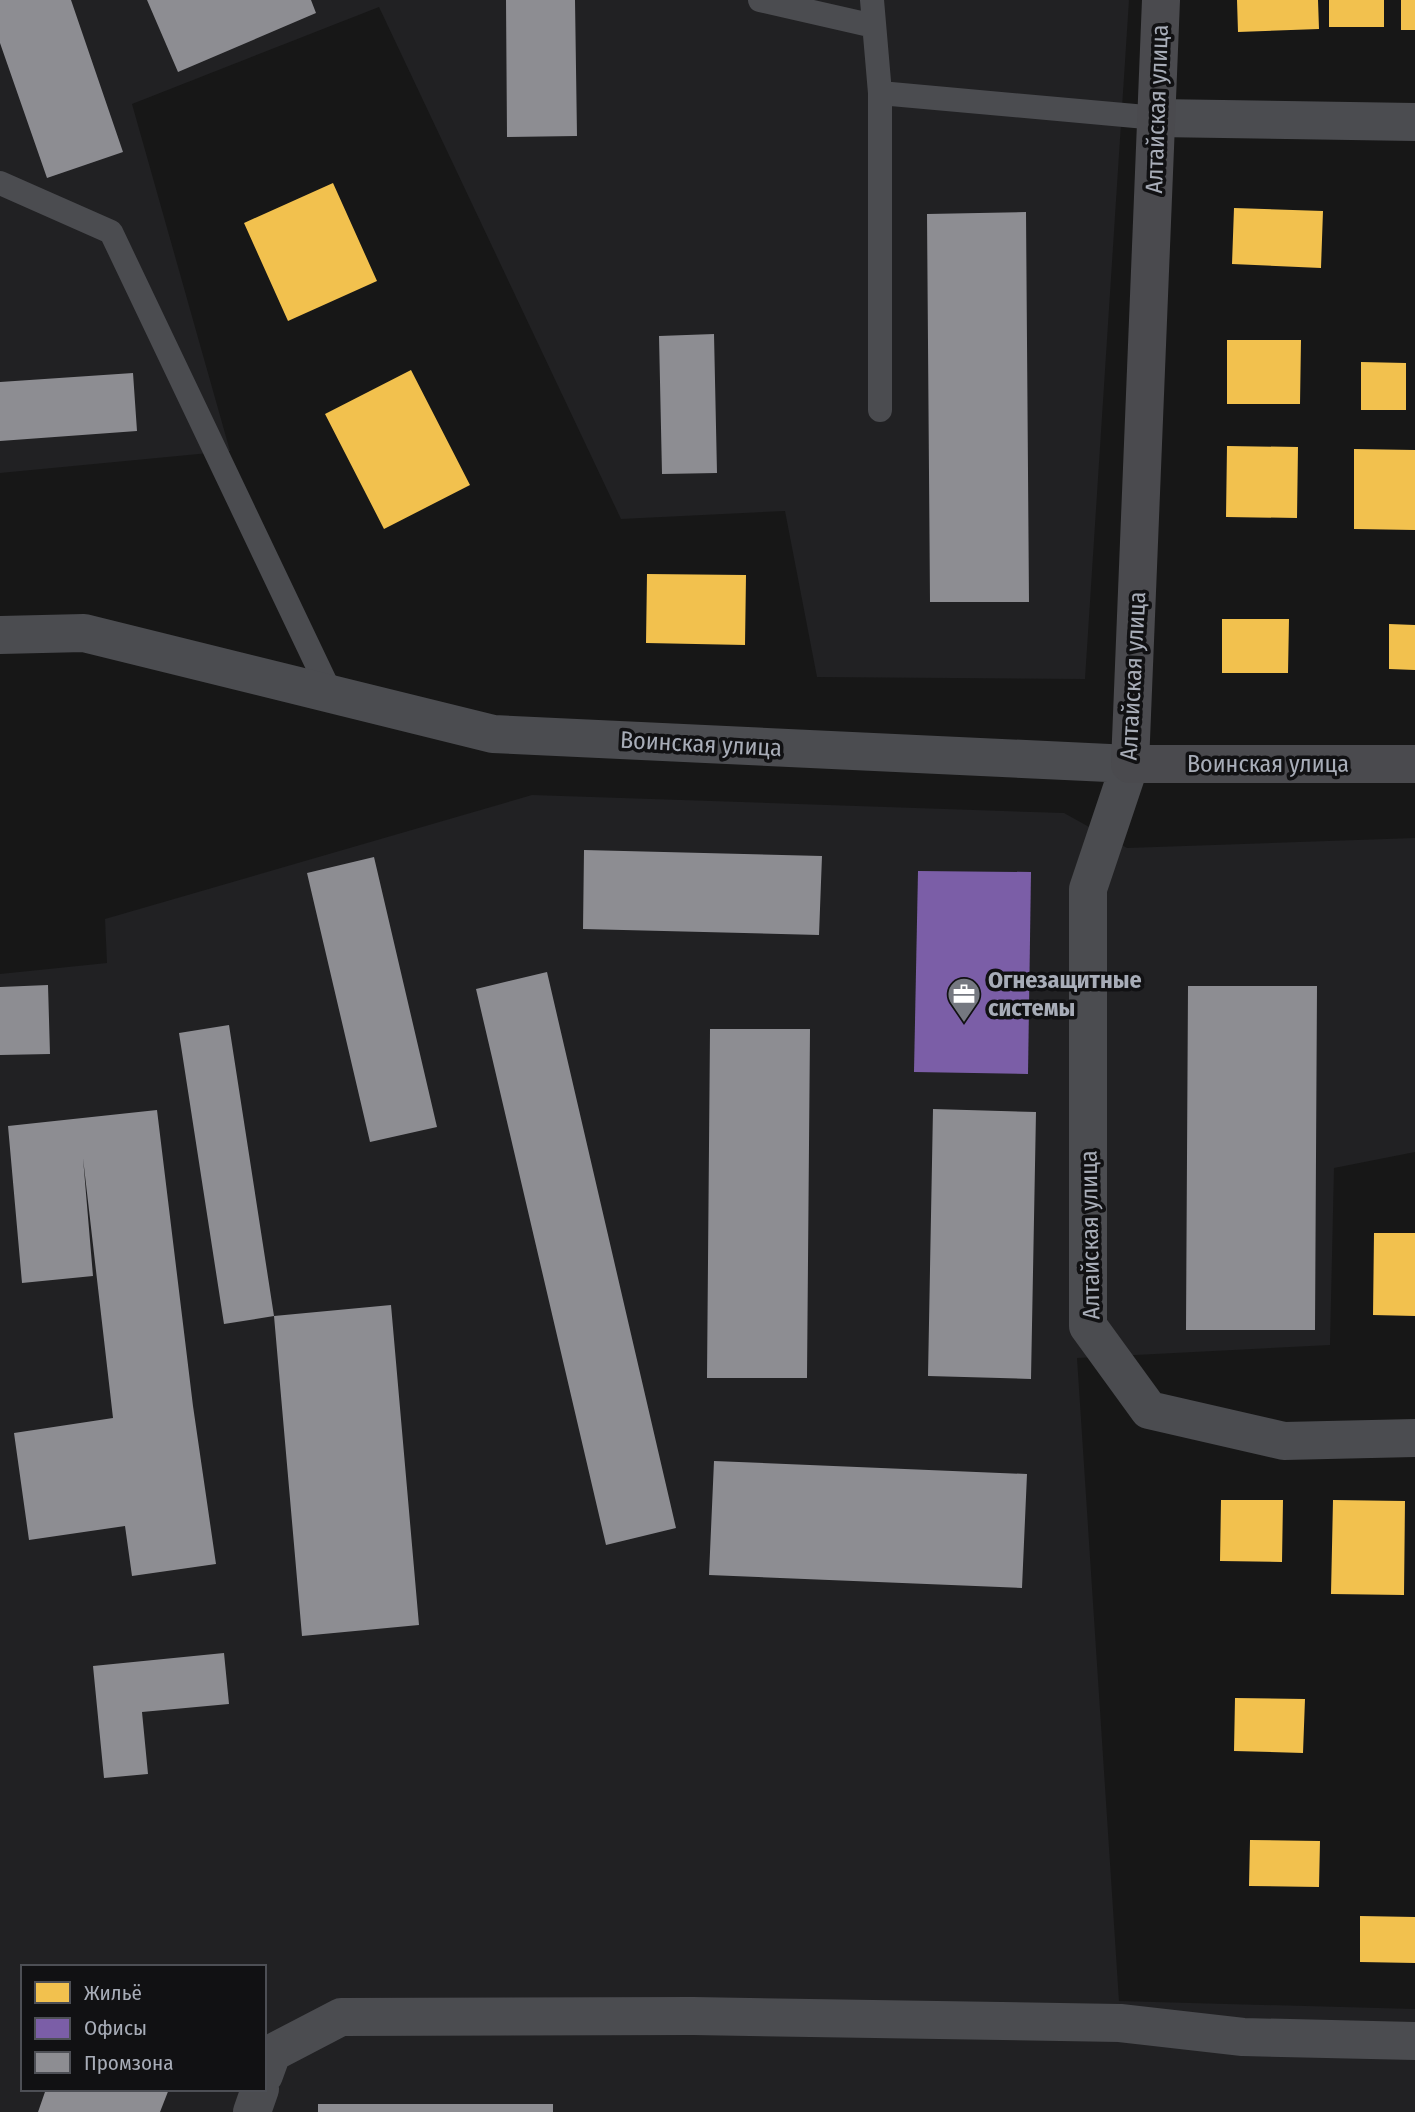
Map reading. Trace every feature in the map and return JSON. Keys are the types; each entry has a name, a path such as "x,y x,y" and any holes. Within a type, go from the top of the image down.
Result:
{"street":[{"name":"Алтайская улица","path":"1161,0 1130,764 1088,889 1088,1326 1149,1410 1284,1441 1415,1438"},
{"path":"1157,118 1415,122"},
{"name":"Воинская улица","path":"0,635 84,633 493,734 1130,764 1415,764"},
{"path":"266,2070 272,2053 341,2017 693,2016 1106,2022 1243,2037 1415,2041"},
{"path":"252,2112 259,2091"}],"lane":[{"path":"760,0 874,26"},
{"path":"872,0 880,93 880,410"},
{"path":"880,93 1157,118"},
{"path":"0,183 111,232 331,694"}],"shaded area":[{"path":"0,0 1129,0 1085,679 817,677 785,511 621,519 379,7 132,104 230,451 0,473"},
{"path":"532,795 1064,813 1127,848 1415,838 1415,1152 1334,1168 1330,1345 1077,1358 1119,2001 1415,2009 1415,2112 0,2112 0,974 107,963 105,919"}],"building: Жильё":[{"path":"1237,0 1318,0 1319,29 1238,32"},
{"path":"1329,0 1384,0 1384,27 1329,27"},
{"path":"1401,0 1415,0 1415,30 1401,30"},
{"path":"333,183 377,281 288,321 244,223"},
{"path":"1234,208 1323,211 1321,268 1232,264"},
{"path":"1227,340 1301,340 1300,404 1227,404"},
{"path":"1361,362 1406,363 1406,410 1361,410"},
{"path":"411,370 470,485 384,529 325,414"},
{"path":"1227,446 1298,447 1297,518 1226,517"},
{"path":"1354,449 1415,450 1415,530 1354,529"},
{"path":"647,574 746,575 745,645 646,643"},
{"path":"1222,619 1289,619 1288,673 1222,673"},
{"path":"1389,624 1415,625 1415,670 1389,669"},
{"path":"1374,1233 1415,1233 1415,1316 1373,1315"},
{"path":"1221,1500 1283,1500 1282,1562 1220,1561"},
{"path":"1333,1500 1405,1501 1404,1595 1331,1594"},
{"path":"1235,1698 1305,1699 1303,1753 1234,1751"},
{"path":"1250,1840 1320,1841 1319,1887 1249,1886"},
{"path":"1360,1916 1415,1917 1415,1963 1360,1962"}],"building: Офисы":[{"path":"918,871 1031,872 1028,1074 914,1072"}],"building: Промзона":[{"path":"0,0 71,0 123,152 47,178 0,43"},
{"path":"147,0 311,0 316,13 178,72"},
{"path":"506,0 575,0 577,136 507,137"},
{"path":"1026,212 1029,602 930,602 927,214"},
{"path":"714,334 717,473 662,474 659,336"},
{"path":"133,373 137,431 0,441 0,382"},
{"path":"584,850 822,856 819,935 583,929"},
{"path":"374,857 437,1127 370,1142 307,873"},
{"path":"547,972 676,1528 606,1545 476,989"},
{"path":"48,985 50,1054 0,1055 0,987"},
{"path":"1188,986 1317,986 1315,1330 1186,1330"},
{"path":"229,1025 274,1316 224,1324 179,1033"},
{"path":"710,1029 810,1029 807,1378 707,1378"},
{"path":"933,1109 1036,1112 1031,1379 928,1376"},
{"path":"157,1110 193,1406 216,1564 132,1576 125,1526 29,1540 14,1433 113,1418 83,1158 93,1276 22,1283 8,1126"},
{"path":"391,1305 419,1625 302,1636 274,1316"},
{"path":"714,1461 1027,1474 1022,1588 709,1575"},
{"path":"224,1653 229,1704 142,1712 148,1774 104,1778 93,1666"},
{"path":"45,2091 168,2091 160,2112 38,2112"},
{"path":"318,2104 553,2104 553,2112 318,2112"}],"place":[{"name":"Огнезащитные системы","path":"964,1024"}]}
